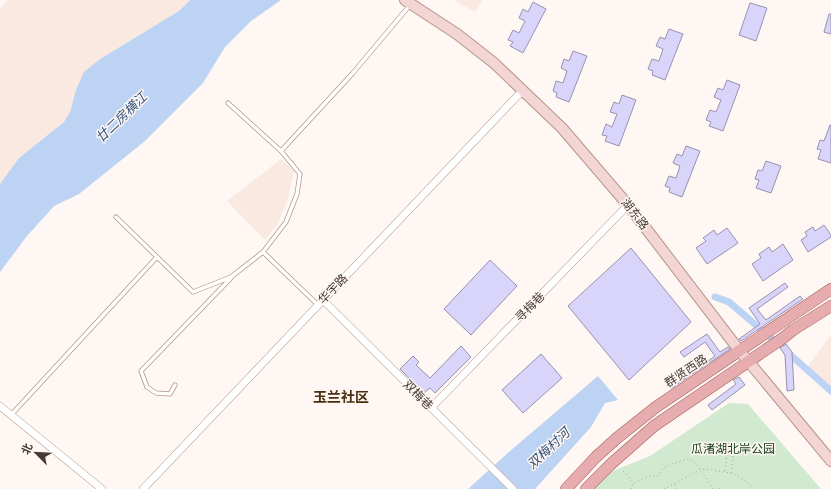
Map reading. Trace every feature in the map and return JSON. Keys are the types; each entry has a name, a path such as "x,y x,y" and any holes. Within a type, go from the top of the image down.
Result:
{"main road":[{"name":"群贤西路","path":"566,489 596,457 656,406 831,288"},
{"path":"586,489 611,464 654,426 793,330 831,306"}],"street":[{"name":"湖东路","path":"408,2 463,39 494,63 562,128 628,205 739,350 831,461"},
{"name":"华宇路","path":"143,489 523,90"},
{"name":"寻梅巷","path":"432,408 628,205"},
{"name":"双梅巷","path":"320,302 432,408 513,489"},
{"path":"0,406 102,489"}],"lane":[{"path":"281,151 352,74 408,2"},
{"path":"175,385 170,394 156,393 147,387 141,371 231,277 263,252 286,222 297,194 300,174 281,151 228,103"},
{"path":"116,217 193,292 231,277"},
{"path":"263,252 320,302"},
{"path":"11,415 157,257"}],"path":[{"path":"725,471 727,455"},
{"path":"731,473 733,456"},
{"path":"631,489 633,483 650,476 658,476 662,469 674,463 689,459 696,463 713,489"},
{"path":"664,489 700,470 707,469 731,473 750,484 753,489"},
{"path":"623,471 633,483"},
{"path":"674,484 676,489"}],"shaded area":[{"path":"8,0 190,0 179,11 100,59 76,90 70,112 64,122 19,158 0,184 0,9"},
{"path":"454,0 483,0 475,12"},
{"path":"281,159 294,171 287,202 277,225 265,240 227,201"},
{"path":"831,335 831,392 805,370"}],"green space":[{"name":"瓜渚湖北岸公园","path":"729,403 748,404 821,489 591,489 605,474 650,456"}],"water":[{"name":"廿二房横江","path":"190,0 281,0 251,21 225,47 203,83 145,141 79,194 54,206 27,236 0,272 0,184 19,158 64,122 70,112 76,90 84,72 100,59 179,11"},
{"name":"双梅村河","path":"598,376 618,400 605,403 591,427 535,489 468,489 510,451"}],"building":[{"path":"533,2 546,9 523,53 510,46 513,42 508,40 513,30 519,33 525,21 519,18 523,9 528,12"},
{"path":"750,3 767,8 756,41 739,35"},
{"path":"829,14 831,14 831,34 824,32"},
{"path":"669,29 683,34 665,80 652,75 653,71 648,69 652,59 659,61 663,49 656,46 660,37 665,39"},
{"path":"573,51 587,56 569,102 556,97 557,93 553,91 556,81 563,83 567,71 561,68 564,59 569,61"},
{"path":"727,80 740,85 723,131 709,126 711,122 706,120 710,110 716,112 721,100 714,97 718,88 723,90"},
{"path":"622,95 636,100 619,146 605,141 607,136 602,135 606,124 612,127 617,114 610,112 614,102 619,104"},
{"path":"830,125 831,163 818,159 821,150 817,149 820,140 824,141"},
{"path":"686,146 700,151 682,197 669,192 670,188 665,186 669,176 676,178 680,166 673,163 677,154 682,156"},
{"path":"766,161 781,166 771,193 756,188 759,180 755,179 758,170 762,171"},
{"path":"824,225 831,237 808,252 801,240 807,236 805,232 813,227 815,231"},
{"path":"727,228 738,243 707,264 696,248 706,241 703,238 714,230 717,235"},
{"path":"783,244 793,260 763,281 752,264 761,258 759,254 769,247 772,252"},
{"path":"631,248 691,322 629,380 568,306"},
{"path":"490,260 517,286 471,335 444,309"},
{"path":"785,283 788,287 757,309 766,320 800,296 803,299 741,341 739,339 760,324 749,308"},
{"path":"707,334 720,352 728,347 730,349 670,389 715,356 705,342 684,357 680,352"},
{"path":"786,344 792,352 794,390 787,391 785,355 780,348"},
{"path":"461,346 471,357 435,393 430,388 424,393 400,369 413,356 419,362 416,365 430,378"},
{"path":"541,354 562,378 523,413 502,390"},
{"path":"739,377 745,385 712,410 708,405 736,384 733,380"}],"waterway":[{"path":"715,297 729,302 778,344"},
{"path":"786,351 831,391"}],"district":[{"name":"玉兰社区","path":"341,397"}]}
